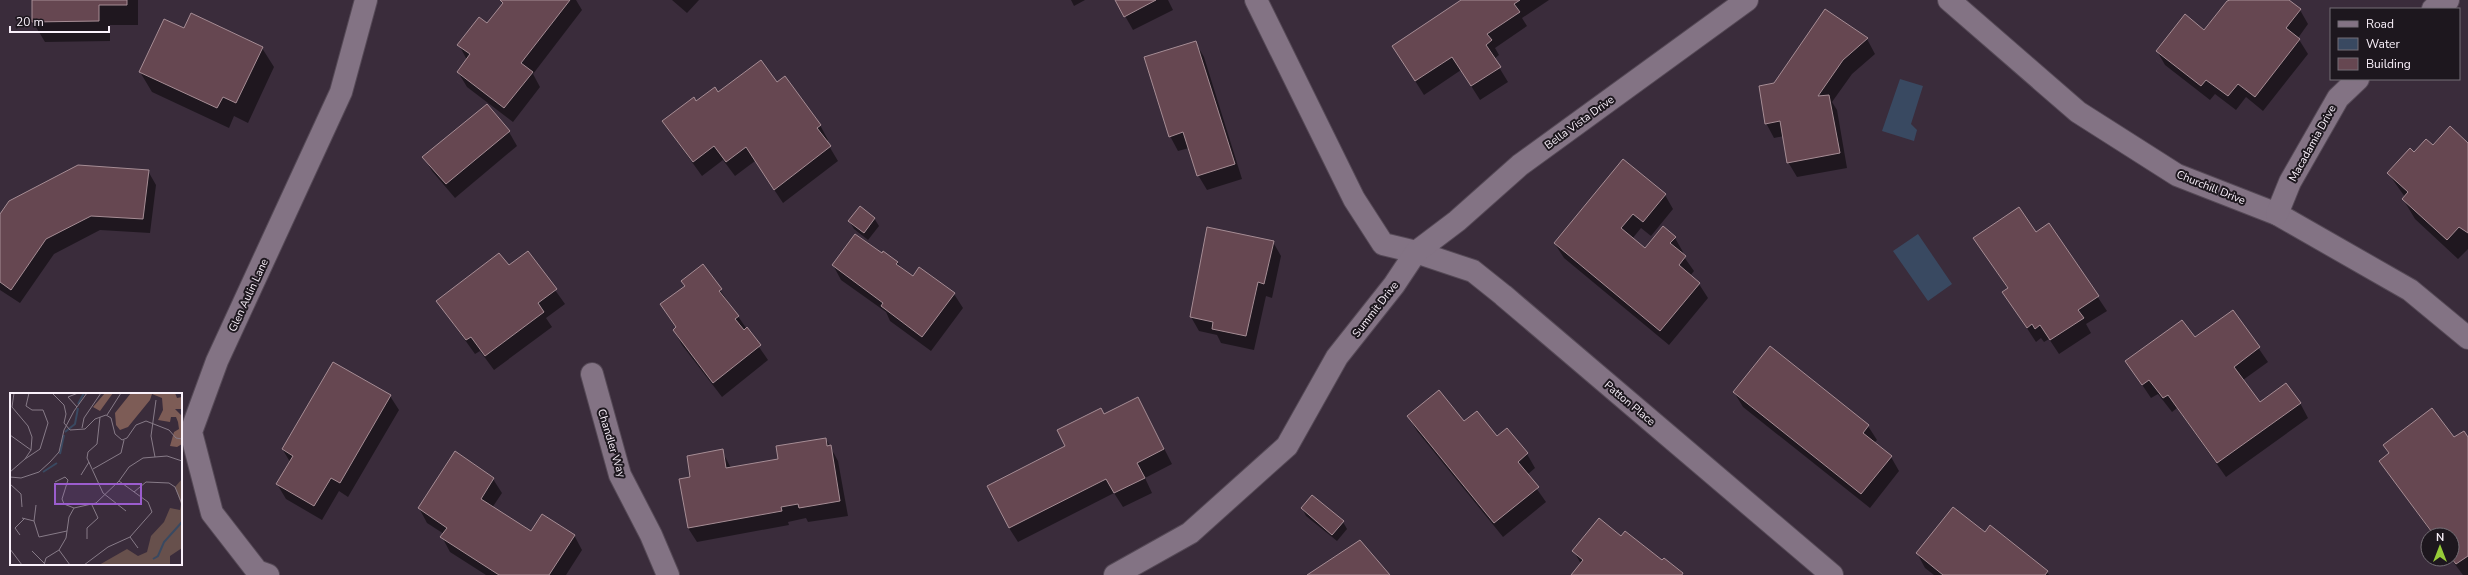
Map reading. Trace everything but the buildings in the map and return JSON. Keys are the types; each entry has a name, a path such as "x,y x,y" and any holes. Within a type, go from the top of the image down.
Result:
{"street":[{"name":"Glen Aulin Lane","path":"268,575 257,571 212,513 191,432 217,361 341,92 366,0"},
{"path":"1256,0 1354,200 1383,244 1416,252"},
{"name":"Bella Vista Drive","path":"1416,252 1457,222 1520,165 1747,0"},
{"name":"Churchill Drive","path":"1949,0 2078,112 2177,175 2277,214 2410,290 2468,338"},
{"path":"2435,8 2448,0"},
{"name":"Macadamia Drive","path":"2277,214 2290,182 2338,98 2357,80"},
{"name":"Summit Drive","path":"1115,575 1190,533 1287,446 1337,357 1394,285 1416,252"},
{"name":"Patton Place","path":"1416,252 1473,272 1503,294 1832,575"},
{"name":"Chandler Way","path":"592,374 620,475 651,535 668,575"}],"water":[{"path":"1900,79 1923,86 1911,124 1917,130 1914,141 1882,131"},
{"path":"1918,234 1952,284 1928,301 1893,251"}]}
